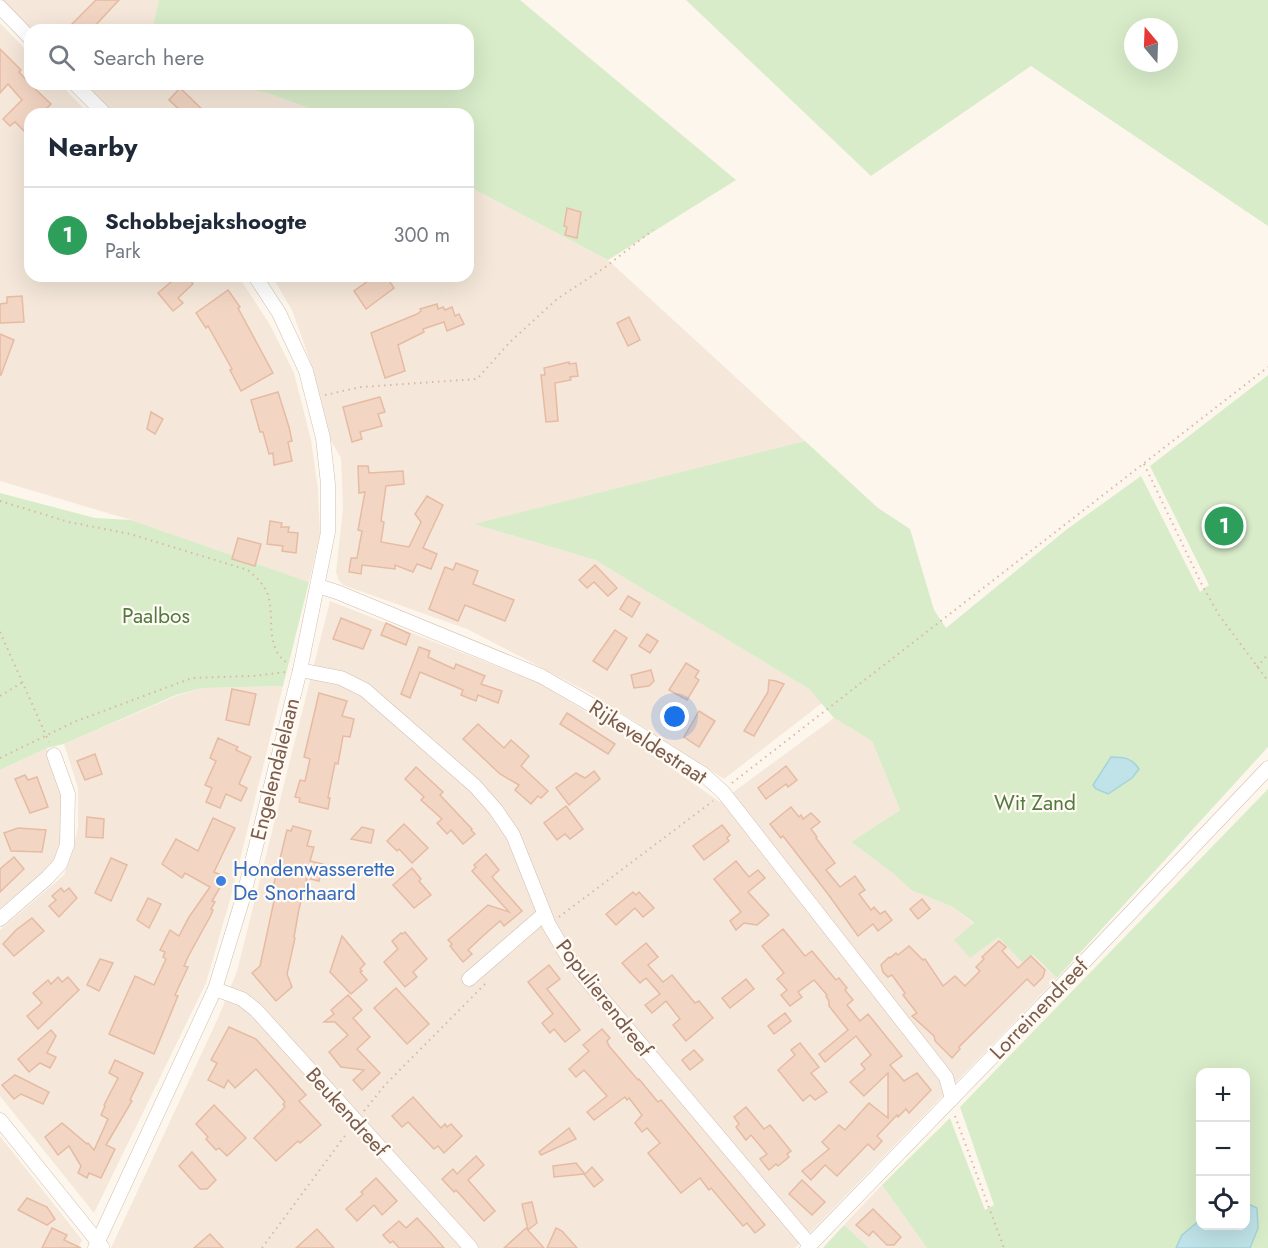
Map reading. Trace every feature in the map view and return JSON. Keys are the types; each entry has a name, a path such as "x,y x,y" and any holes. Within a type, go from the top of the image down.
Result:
{"street":[{"path":"0,7 24,32"},
{"path":"81,90 99,108"},
{"name":"Engelendalelaan","path":"98,1246 215,989 243,898 300,670 328,532 328,484 323,438 306,371 279,314 259,282"},
{"name":"Rijkeveldestraat","path":"318,586 541,676 614,718 703,774 723,792 946,1077 952,1099"},
{"name":"Populierendreef","path":"300,670 341,678 366,690 475,786 496,810 513,835 547,919 569,959 808,1247"},
{"path":"0,919 60,864 67,845 68,794 54,756"},
{"name":"Lorreinendreef","path":"808,1247 1268,768"},
{"path":"469,979 547,919"},
{"name":"Beukendreef","path":"215,989 242,999 256,1010 471,1248"},
{"path":"0,1120 98,1246"}],"path":[{"path":"312,397 362,387 477,379 510,342 557,299 653,230"},
{"path":"547,919 723,792 737,778 1268,368"},
{"path":"1144,464 1213,605 1268,681"},
{"path":"0,501 69,522 130,534 248,570 259,579 267,593 272,613 272,643 284,661 300,670"},
{"path":"0,632 54,756"},
{"path":"1257,667 1268,654"},
{"path":"0,758 74,722 192,678 253,676 300,670"},
{"path":"0,696 23,682"},
{"path":"262,1248 385,1085 489,980"},
{"path":"952,1099 956,1116 1004,1248"}],"shaded area":[{"path":"0,0 159,0 153,24 24,25 0,6"},
{"path":"0,23 24,48 24,90 66,90 83,108 24,108 24,282 242,282 269,323 294,373 311,440 318,489 320,534 309,582 131,520 0,481"},
{"path":"86,90 252,90 268,93 309,108 106,108"},
{"path":"474,189 608,260 805,441 475,524 595,560 809,689 822,703 724,779 590,693 467,629 343,585 336,572 343,508 341,458 331,441 313,369 292,310 276,282 474,282"},
{"path":"330,601 537,682 618,731 720,802 834,718 872,741 900,810 851,842 911,890 953,907 974,924 998,937 1023,962 1032,955 1057,978 795,1248 111,1248 219,1016 237,971"},
{"path":"283,686 231,896 206,983 94,1213 0,1096 0,930 64,875 73,850 78,827 78,788 64,744 176,696 202,688"},
{"path":"47,748 63,793 63,837 55,859 45,871 0,908 0,770"},
{"path":"0,1136 82,1240 78,1248 0,1248"},
{"path":"882,1185 927,1248 869,1248 844,1225"}],"green space":[{"path":"159,0 520,0 736,180 608,260 474,189 474,108 309,108 268,93 252,90 474,90 474,24 153,24"},
{"path":"686,0 1268,0 1268,226 1031,66 871,176"},
{"name":"Wit Zand","path":"1268,375 1268,747 1057,978 1033,955 1023,963 998,937 970,958 954,940 974,923 953,907 911,890 851,842 900,810 872,741 834,718 809,689 595,560 474,524 805,441 878,508 910,529 934,610 946,628 1066,530 1141,476 1200,592 1209,585 1150,466"},
{"name":"Paalbos","path":"0,493 95,518 131,520 309,582 283,686 202,688 176,695 64,744 47,748 0,770"},
{"path":"1268,789 1268,1248 927,1248 882,1185 950,1118 985,1210 994,1205 960,1107"},
{"path":"844,1225 869,1248 823,1248"}],"water":[{"path":"1111,757 1120,757 1134,762 1139,769 1132,778 1108,794 1096,789 1093,785"},
{"path":"1250,1205 1257,1208 1258,1228 1250,1248 1176,1248 1182,1235 1196,1223 1196,1230 1250,1230"}],"building":[{"path":"96,0 119,0 97,24 72,24"},
{"path":"0,49 21,70 19,72 24,77 24,90 36,90 51,104 47,108 24,108 24,131 15,122 10,126 3,119 22,100 8,84 0,93"},
{"path":"178,90 182,90 201,108 178,108 169,100"},
{"path":"567,208 581,212 577,238 565,235"},
{"path":"171,282 192,282 193,284 178,298 183,303 173,311 158,293"},
{"path":"367,282 390,282 394,288 366,309 354,291"},
{"path":"228,290 240,307 238,308 273,373 241,391 230,370 232,369 208,326 206,328 196,313"},
{"path":"22,296 24,322 0,323 0,304 7,303 7,297"},
{"path":"437,304 438,309 443,307 445,310 452,307 455,316 459,314 464,324 447,331 444,322 423,329 424,332 398,345 405,371 385,378 371,333 417,314 421,311 420,309"},
{"path":"629,317 640,340 628,346 617,323"},
{"path":"0,334 14,340 1,375 0,375"},
{"path":"569,362 569,364 576,363 578,376 555,383 558,421 546,422 541,375 545,375 544,368"},
{"path":"278,392 292,441 288,442 292,461 274,465 273,453 269,454 251,400"},
{"path":"380,397 385,412 378,414 382,426 360,432 362,439 352,442 343,407"},
{"path":"151,412 163,419 155,434 147,429"},
{"path":"358,466 368,466 369,473 403,471 404,484 386,486 381,521 384,522 381,542 409,547 421,522 415,514 427,496 443,505 423,548 437,554 431,569 417,564 413,572 395,565 395,569 362,565 361,574 349,572 351,558 357,558 362,531 358,530 365,492 359,493"},
{"path":"270,521 282,523 281,527 289,527 288,532 298,533 296,553 282,551 283,546 267,544"},
{"path":"238,538 261,544 255,566 232,559"},
{"path":"456,563 478,571 473,584 514,600 505,621 465,605 458,621 429,609 445,567 453,570"},
{"path":"595,565 617,588 608,596 594,582 587,588 579,580"},
{"path":"628,596 640,603 632,617 620,609"},
{"path":"341,618 371,630 363,649 333,639"},
{"path":"386,623 410,634 406,645 381,635"},
{"path":"615,630 627,638 607,670 593,661"},
{"path":"647,634 658,641 650,653 639,646"},
{"path":"419,647 430,651 428,657 454,669 456,664 485,676 481,684 502,691 498,703 478,695 476,701 461,695 463,690 420,672 410,698 401,694"},
{"path":"686,663 699,671 695,677 699,680 687,700 669,690"},
{"path":"651,670 654,681 649,686 634,688 631,675"},
{"path":"769,680 784,684 754,736 744,731 768,692"},
{"path":"232,689 256,694 249,725 226,720"},
{"path":"319,693 347,701 342,716 354,719 350,737 343,736 338,764 335,763 328,809 299,802 300,798 295,797 300,780 305,781 310,759 304,757"},
{"path":"699,711 715,721 699,747 684,737"},
{"path":"567,713 615,744 608,754 560,724"},
{"path":"478,724 504,748 511,740 529,756 521,766 548,791 541,798 538,796 531,804 515,790 519,785 500,774 463,739"},
{"path":"218,738 238,747 236,750 251,757 239,784 247,788 241,801 226,794 220,808 206,802 212,788 205,785 216,761 210,758"},
{"path":"95,754 102,774 85,780 77,761"},
{"path":"786,766 797,780 788,787 786,784 766,799 758,788"},
{"path":"416,767 443,792 440,795 472,829 475,834 463,844 451,830 447,834 437,823 442,819 421,800 424,797 405,779"},
{"path":"594,771 600,779 569,805 556,788 576,773 585,778"},
{"path":"25,775 28,780 37,777 48,807 30,813 15,779"},
{"path":"566,806 583,829 570,839 565,834 557,840 544,823"},
{"path":"791,807 799,817 801,815 803,819 811,813 820,822 811,829 835,863 826,870 840,887 855,876 865,890 859,894 871,910 874,907 880,914 885,911 892,920 878,931 873,924 858,936 783,836 781,838 770,824"},
{"path":"87,817 104,819 103,838 86,837"},
{"path":"213,818 235,828 214,872 226,877 212,901 215,902 211,915 184,966 188,967 175,995 178,996 154,1054 109,1034 135,976 154,985 166,959 163,957 165,952 160,950 170,930 179,936 210,887 185,873 182,878 162,864 176,839 198,851"},
{"path":"404,824 428,848 412,863 399,849 397,851 387,841"},
{"path":"722,825 730,835 727,838 729,841 704,860 693,846"},
{"path":"293,826 311,831 307,846 314,847 310,861 323,864 319,881 307,878 299,909 287,974 292,987 276,1001 252,973 260,966 274,901 270,900 287,830 291,831"},
{"path":"362,827 374,830 371,843 351,839"},
{"path":"18,828 46,830 42,852 11,851 4,833"},
{"path":"486,854 499,870 492,877 522,911 504,926 500,921 468,950 472,954 463,962 448,940 488,905 509,912 472,871 476,867 474,865"},
{"path":"14,857 24,869 0,892 0,869"},
{"path":"111,858 127,865 111,901 95,893"},
{"path":"736,861 749,877 758,870 765,878 748,892 769,915 757,925 744,923 736,930 730,921 741,912 714,879"},
{"path":"412,868 431,895 414,908 393,885"},
{"path":"61,888 64,892 69,888 77,898 59,917 49,906 56,900 52,896"},
{"path":"633,892 636,895 639,892 654,908 643,917 635,908 616,925 606,914"},
{"path":"148,898 161,904 149,928 137,920"},
{"path":"922,899 930,909 918,919 910,909"},
{"path":"32,918 44,931 14,956 3,944"},
{"path":"783,929 805,956 812,951 836,980 839,978 853,1000 847,1005 860,1021 868,1014 902,1056 890,1065 904,1081 917,1073 931,1090 909,1113 906,1109 898,1117 897,1115 877,1136 882,1141 874,1150 868,1144 837,1176 825,1165 811,1180 802,1171 829,1149 822,1142 839,1125 845,1130 869,1103 888,1118 888,1073 864,1096 850,1082 865,1069 861,1064 871,1055 856,1036 825,1062 819,1054 848,1030 829,1006 827,995 814,980 798,992 802,997 790,1006 781,995 787,990 777,979 784,973 762,946"},
{"path":"405,932 427,959 413,972 417,977 405,987 384,962 398,949 392,941"},
{"path":"342,936 365,964 360,972 367,980 351,994 330,972"},
{"path":"999,941 1006,947 1002,951 1018,968 1031,956 1045,970 1043,977 1034,986 1027,979 959,1047 960,1049 952,1058 935,1041 934,1036 912,1016 917,1013 903,995 905,993 892,975 888,977 883,972 881,965 889,957 896,953 898,955 909,946 923,960 925,959 943,986 955,976 965,986 980,971 976,967 984,959 982,957"},
{"path":"646,943 658,957 648,965 663,982 672,975 695,1003 699,1001 713,1018 686,1041 673,1025 680,1019 666,1001 652,1013 645,1005 660,994 646,978 640,983 622,963"},
{"path":"100,959 113,963 99,991 87,985"},
{"path":"549,965 560,979 547,989 580,1030 565,1042 554,1029 550,1033 542,1023 553,1014 528,982"},
{"path":"58,977 62,982 68,977 79,990 38,1029 27,1016 42,1003 33,993 48,980 51,984"},
{"path":"746,979 754,989 730,1008 722,998"},
{"path":"396,988 429,1024 407,1044 374,1008"},
{"path":"348,995 362,1010 353,1018 370,1037 357,1049 380,1073 362,1090 353,1080 364,1070 341,1067 329,1052 348,1035 335,1022 324,1022 334,1014 331,1010"},
{"path":"785,1013 791,1021 774,1034 768,1026"},
{"path":"229,1027 256,1039 306,1095 299,1101 321,1125 300,1143 298,1141 276,1161 254,1138 285,1107 283,1104 285,1102 256,1069 235,1088 228,1080 224,1088 208,1080 217,1063 211,1060"},
{"path":"602,1029 610,1038 607,1041 609,1046 658,1102 661,1100 765,1225 755,1233 747,1223 743,1226 700,1178 681,1193 648,1153 660,1143 647,1128 642,1132 635,1123 642,1115 629,1098 627,1100 625,1097 594,1120 587,1112 607,1096 584,1070 576,1077 569,1069 589,1051 583,1045"},
{"path":"51,1030 56,1036 47,1053 56,1057 50,1068 40,1063 29,1072 18,1059"},
{"path":"800,1043 819,1067 811,1073 827,1092 815,1100 810,1095 803,1101 778,1070 795,1055 791,1050"},
{"path":"694,1050 703,1060 690,1070 682,1060"},
{"path":"115,1060 143,1073 130,1100 132,1101 106,1145 115,1149 101,1178 89,1173 87,1178 78,1173 81,1166 69,1146 58,1155 45,1137 62,1123 94,1150 108,1119 101,1115 104,1105 118,1078 109,1073"},
{"path":"15,1075 49,1092 43,1104 21,1094 14,1099 2,1085"},
{"path":"413,1097 441,1128 445,1124 447,1127 451,1124 462,1136 444,1153 438,1146 434,1149 408,1122 402,1127 392,1116"},
{"path":"214,1105 246,1138 227,1156 219,1148 216,1150 196,1124"},
{"path":"746,1107 764,1129 770,1125 791,1151 787,1154 789,1157 778,1166 776,1164 769,1170 760,1159 767,1154 751,1135 746,1140 736,1127 739,1124 734,1117"},
{"path":"569,1128 576,1139 541,1155 539,1152"},
{"path":"192,1152 216,1180 207,1189 200,1189 179,1166"},
{"path":"476,1156 484,1165 468,1180 495,1211 484,1221 456,1190 454,1192 442,1179 453,1169 457,1174"},
{"path":"576,1163 585,1174 592,1167 603,1180 594,1187 584,1174 554,1177 553,1166"},
{"path":"376,1178 397,1201 382,1215 374,1205 357,1221 346,1209"},
{"path":"802,1180 825,1202 812,1215 789,1194"},
{"path":"27,1198 47,1207 55,1219 47,1225 18,1210"},
{"path":"532,1202 537,1223 528,1230 522,1204"},
{"path":"873,1209 901,1237 894,1245 887,1245 873,1231 869,1236 856,1225"},
{"path":"417,1218 444,1248 399,1248 383,1235 399,1221 406,1228"},
{"path":"52,1228 67,1235 64,1240 81,1248 42,1248"},
{"path":"526,1228 544,1248 504,1248"},
{"path":"556,1228 562,1231 577,1248 547,1248"},
{"path":"317,1229 334,1248 296,1248"},
{"path":"210,1234 223,1248 194,1248"}],"place":[{"name":"Schobbejakshoogte","path":"1224,526"},
{"name":"Hondenwasserette De Snorhaard","path":"221,881"}]}
